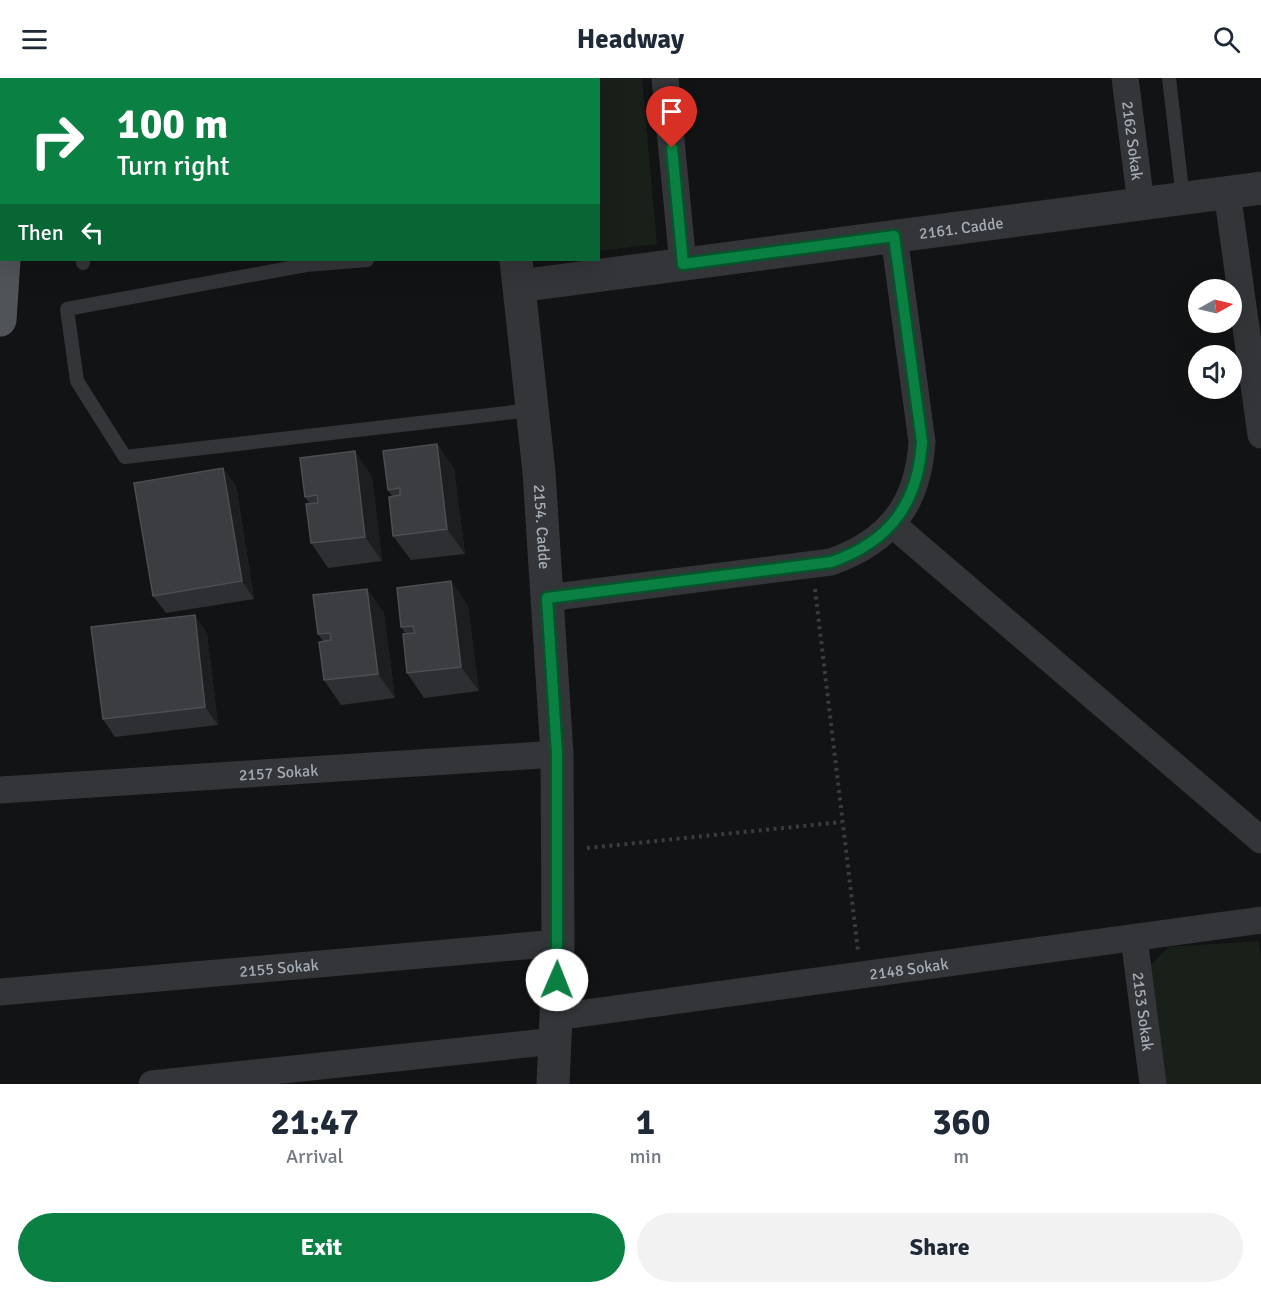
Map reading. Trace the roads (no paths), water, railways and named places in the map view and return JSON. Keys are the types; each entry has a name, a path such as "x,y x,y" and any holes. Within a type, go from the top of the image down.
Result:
{"main road":[{"path":"0,320 4,261"}],"street":[{"path":"665,78 683,264"},
{"name":"2162 Sokak","path":"1125,78 1141,204"},
{"name":"2161. Cadde","path":"517,273 683,264 1261,188"},
{"path":"1227,192 1261,435"},
{"path":"547,598 831,562 864,547 892,524 911,494 921,459 922,442 894,236"},
{"name":"2154. Cadde","path":"517,273 539,472 557,754 558,943 553,1084"},
{"path":"892,524 1261,840"},
{"name":"2157 Sokak","path":"0,790 557,754"},
{"name":"2148 Sokak","path":"152,1084 556,1029 861,975 1261,920"},
{"name":"2153 Sokak","path":"1134,938 1152,1084"},
{"name":"2155 Sokak","path":"0,992 558,943"}],"lane":[{"path":"1169,78 1183,198"},
{"path":"355,261 306,265 67,309 77,381 125,457 531,410"}]}
